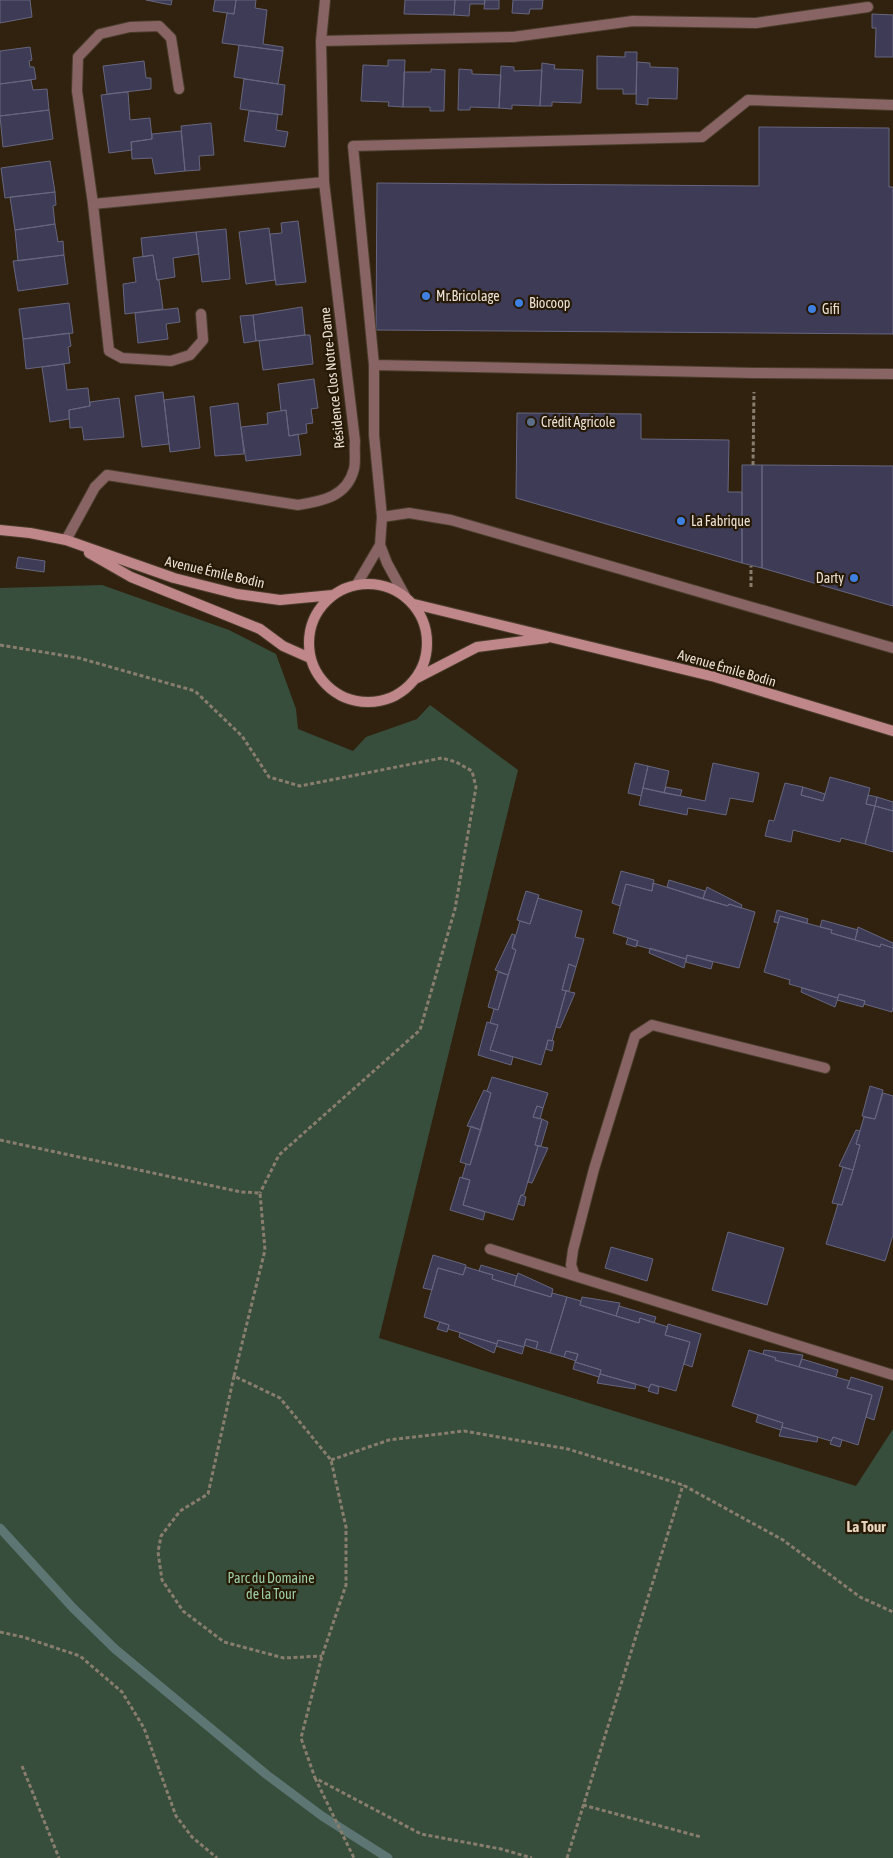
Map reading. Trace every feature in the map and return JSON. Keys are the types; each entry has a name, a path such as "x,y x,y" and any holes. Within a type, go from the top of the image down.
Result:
{"main road":[{"name":"Avenue Émile Bodin","path":"0,530 30,533 66,540 174,578 237,594 280,600 333,595"},
{"name":"Avenue Émile Bodin","path":"66,540 131,577 260,629 284,646 310,658"},
{"path":"357,584 374,584 390,587 405,596 414,604 424,622 428,642 425,662 415,679 400,694 379,702 357,702 336,693 320,678 310,658 309,643 313,623 323,604 333,595 357,584"},
{"name":"Avenue Émile Bodin","path":"414,604 715,677 893,731"},
{"name":"Avenue Émile Bodin","path":"415,679 477,647 553,637"}],"street":[{"name":"Résidence Clos Notre-Dame","path":"66,540 95,487 107,475 298,505 324,501 344,489 354,469 355,441 324,182 321,41 325,0"},
{"path":"321,41 513,38 633,21 756,23 868,7"},
{"path":"179,89 171,38 159,26 130,27 100,34 78,57 77,91 93,204 109,350 122,358 171,361 190,355 203,340 201,314"},
{"path":"405,596 387,563 380,545 382,517 374,434 374,365 353,146 702,137 748,100 893,105"},
{"path":"93,204 324,182"},
{"path":"374,365 754,374 893,374"},
{"path":"382,517 409,513 452,520 893,648"},
{"path":"357,584 380,545"},
{"path":"575,1276 571,1265 573,1250 594,1169 635,1036 652,1025 825,1068"},
{"path":"490,1249 892,1373"}],"path":[{"path":"753,465 754,374"},
{"path":"0,645 79,658 195,690 242,736 269,777 300,786 442,758 456,762 472,771 476,787 455,909 420,1030 279,1155 260,1194 265,1250 234,1376 208,1494 180,1511 161,1536 158,1552 162,1580 183,1611 224,1642 284,1658 322,1656"},
{"path":"0,1140 241,1192 260,1194"},
{"path":"234,1376 280,1398 331,1460 346,1527 346,1585 322,1656 301,1738 315,1778 354,1858"},
{"path":"331,1460 389,1440 464,1431 568,1449 683,1485 783,1540 860,1597 893,1612"},
{"path":"566,1858 683,1485"},
{"path":"0,1632 80,1656 122,1692 144,1728 176,1816 192,1837 217,1858"},
{"path":"22,1766 59,1858"},
{"path":"315,1778 421,1834 501,1849 532,1858"},
{"path":"583,1805 701,1837"}],"green space":[{"name":"Parc du Domaine de la Tour","path":"102,585 229,630 276,654 296,709 298,729 353,751 366,737 417,719 430,705 518,770 379,1338 856,1486 893,1429 893,1858 0,1858 0,588"}],"building":[{"path":"0,0 30,0 32,17 0,23"},
{"path":"146,0 172,0 171,5"},
{"path":"215,0 236,0 234,14 213,11"},
{"path":"236,0 256,0 255,8 267,10 263,44 283,47 283,51 222,43 227,13 234,14"},
{"path":"405,0 455,0 454,15 404,14"},
{"path":"455,0 485,0 484,4 470,4 469,16 454,15"},
{"path":"485,0 499,0 499,9 484,9"},
{"path":"513,0 543,0 542,9 530,9 529,14 512,13"},
{"path":"872,14 893,15 893,57 875,57 876,28 872,28"},
{"path":"239,45 283,51 278,84 234,77"},
{"path":"30,47 32,60 29,61 30,67 34,67 36,79 0,84 0,51"},
{"path":"625,52 637,52 636,94 623,94 623,89 597,89 597,56 625,57"},
{"path":"388,60 405,60 403,107 388,106 389,102 361,101 363,65 388,66"},
{"path":"144,61 146,78 151,78 151,89 107,94 103,66"},
{"path":"637,62 650,63 650,67 678,68 677,99 648,98 648,105 636,104"},
{"path":"542,63 555,65 554,69 583,70 581,103 552,102 552,106 540,106"},
{"path":"501,66 514,67 514,71 542,70 540,106 512,105 512,109 499,108"},
{"path":"431,69 445,70 444,111 430,111 430,107 403,107 404,72 431,72"},
{"path":"459,69 472,70 472,74 501,75 499,108 470,107 470,110 458,110"},
{"path":"244,79 285,85 282,115 240,109"},
{"path":"31,80 33,90 47,89 49,110 0,116 0,84"},
{"path":"128,92 130,120 150,118 152,139 131,142 132,150 109,153 101,95"},
{"path":"49,110 53,139 3,147 0,116"},
{"path":"249,111 278,114 276,130 288,132 285,147 244,141"},
{"path":"211,123 214,155 199,156 200,170 185,171 181,126"},
{"path":"759,127 889,128 889,187 893,187 893,334 376,330 377,183 759,186"},
{"path":"181,131 185,171 155,174 152,158 132,159 131,142 152,139 152,134"},
{"path":"50,161 55,192 5,198 1,168"},
{"path":"55,192 56,205 53,206 55,224 15,230 10,197"},
{"path":"298,221 306,282 276,285 270,234 282,233 281,223"},
{"path":"55,224 58,242 63,241 64,255 18,261 15,230"},
{"path":"269,228 275,280 246,284 239,232"},
{"path":"226,229 230,279 202,282 196,232"},
{"path":"196,232 199,254 173,258 175,277 157,280 153,255 143,257 141,238"},
{"path":"64,255 68,284 18,291 13,261"},
{"path":"153,255 163,309 125,314 123,284 136,282 133,258"},
{"path":"69,303 73,333 23,339 19,309"},
{"path":"302,307 305,335 256,341 253,315"},
{"path":"178,308 180,322 166,324 168,339 138,343 135,313"},
{"path":"253,315 256,341 244,343 240,316"},
{"path":"69,333 71,346 68,347 70,363 26,369 23,339"},
{"path":"310,335 313,364 263,370 259,341"},
{"path":"64,364 67,390 88,388 90,406 69,410 69,419 50,422 42,367"},
{"path":"314,379 318,408 311,409 313,423 306,424 307,433 289,436 286,410 281,411 278,384"},
{"path":"163,392 169,444 142,447 135,396"},
{"path":"194,396 200,448 170,452 164,400"},
{"path":"119,398 124,437 84,440 82,427 70,428 69,410 90,406 90,402"},
{"path":"238,403 244,454 215,456 210,407"},
{"path":"286,410 289,436 298,434 301,455 246,461 241,427 268,424 267,413"},
{"path":"517,413 641,414 641,439 729,440 728,492 742,492 742,563 516,498"},
{"path":"742,465 762,465 762,568 742,563"},
{"path":"762,465 893,466 893,606 762,568"},
{"path":"18,557 45,561 44,572 16,568"},
{"path":"635,763 648,766 641,796 628,793"},
{"path":"713,763 759,773 753,802 730,798 726,815 688,808 687,815 639,805 643,788 705,801"},
{"path":"648,766 669,771 664,793 643,788"},
{"path":"830,777 870,788 866,804 875,806 865,844 841,838 840,842 793,830 791,842 765,836 769,820 774,821 785,783 803,787 801,795 823,801"},
{"path":"666,787 682,790 680,796 664,793"},
{"path":"803,787 825,794 823,801 801,795"},
{"path":"868,795 877,797 875,806 866,804"},
{"path":"877,797 893,802 893,811 875,806"},
{"path":"875,806 893,811 893,852 865,844"},
{"path":"621,871 654,880 652,891 626,884 620,906 612,903"},
{"path":"669,880 705,891 703,899 667,887"},
{"path":"653,883 728,906 729,904 755,912 739,968 687,955 686,959 636,945 638,941 613,933 626,884 652,891"},
{"path":"707,887 742,905 741,908 703,899"},
{"path":"526,891 539,895 530,924 517,920"},
{"path":"538,898 582,911 575,937 584,939 576,967 569,964 562,990 566,991 552,1041 548,1040 541,1065 490,1050 498,1025 490,1023 494,1009 498,1010 516,950 512,948 520,921 530,924"},
{"path":"777,910 808,919 807,923 780,916 778,923 774,922"},
{"path":"780,916 832,930 831,933 880,947 881,944 893,948 892,1012 864,1004 865,1001 839,994 838,998 789,984 790,980 764,972"},
{"path":"822,920 858,930 855,940 831,933 832,930 820,927"},
{"path":"858,927 893,943 893,948 881,944 880,947 855,940"},
{"path":"512,934 515,935 512,948 516,950 508,975 495,970"},
{"path":"628,938 638,941 636,947 626,944"},
{"path":"650,948 686,959 684,968 649,953"},
{"path":"687,955 713,962 711,969 686,962"},
{"path":"569,964 576,967 569,991 562,990"},
{"path":"498,972 508,975 498,1010 488,1007"},
{"path":"802,988 838,998 835,1007 801,992"},
{"path":"566,991 575,993 560,1028 556,1027"},
{"path":"839,994 865,1001 863,1007 837,1000"},
{"path":"487,1022 498,1025 490,1050 513,1057 511,1065 478,1055"},
{"path":"548,1040 554,1041 552,1051 546,1049"},
{"path":"492,1077 548,1093 543,1108 537,1106 533,1117 542,1119 535,1145 538,1146 524,1195 521,1195 513,1220 463,1205 470,1180 462,1178 466,1164 470,1165 491,1093 487,1091"},
{"path":"870,1086 883,1090 875,1119 862,1116"},
{"path":"484,1090 491,1093 481,1130 467,1126"},
{"path":"883,1093 893,1096 893,1235 885,1261 826,1244 838,1204 842,1205 853,1170 860,1145 856,1144 864,1117 875,1119"},
{"path":"537,1106 543,1108 540,1119 533,1117"},
{"path":"542,1119 548,1122 541,1146 535,1145"},
{"path":"471,1126 481,1130 470,1165 460,1162"},
{"path":"856,1130 860,1131 856,1144 860,1145 853,1170 839,1166"},
{"path":"538,1146 548,1148 532,1183 528,1182"},
{"path":"843,1167 853,1170 842,1205 832,1203"},
{"path":"460,1177 470,1180 463,1205 485,1212 483,1220 450,1210"},
{"path":"521,1195 526,1197 524,1206 518,1204"},
{"path":"728,1232 784,1248 767,1305 712,1290"},
{"path":"611,1247 653,1259 647,1281 605,1268"},
{"path":"433,1255 466,1265 463,1275 438,1268 432,1290 423,1288"},
{"path":"481,1265 517,1276 514,1286 492,1279 493,1275 479,1271"},
{"path":"466,1267 493,1275 492,1279 551,1297 552,1293 567,1297 550,1353 536,1349 538,1342 526,1339 524,1347 498,1340 497,1344 448,1329 449,1325 424,1317 438,1268 463,1275"},
{"path":"518,1273 553,1289 551,1297 514,1286"},
{"path":"567,1297 581,1301 580,1305 639,1323 640,1318 668,1327 665,1335 690,1342 676,1391 651,1384 649,1388 600,1374 601,1370 575,1362 578,1354 566,1351 564,1357 550,1353"},
{"path":"582,1297 620,1303 616,1316 580,1305"},
{"path":"619,1306 656,1317 654,1323 640,1318 639,1323 616,1316"},
{"path":"440,1322 449,1325 447,1332 437,1329"},
{"path":"668,1324 701,1334 692,1367 684,1364 690,1342 665,1335"},
{"path":"460,1333 497,1344 494,1353 459,1337"},
{"path":"526,1339 538,1342 536,1349 524,1345"},
{"path":"498,1340 524,1347 522,1354 496,1346"},
{"path":"749,1350 776,1358 775,1360 850,1381 847,1388 872,1395 858,1445 833,1437 831,1441 782,1427 783,1423 732,1406"},
{"path":"764,1350 803,1355 799,1367 775,1360 776,1358 763,1354"},
{"path":"566,1351 578,1354 576,1361 564,1357"},
{"path":"802,1359 838,1370 836,1377 799,1367"},
{"path":"575,1362 601,1370 599,1377 573,1369"},
{"path":"600,1374 636,1384 635,1389 597,1383"},
{"path":"851,1377 883,1387 874,1420 866,1417 872,1395 847,1388"},
{"path":"651,1384 659,1387 658,1394 648,1391"},
{"path":"758,1415 783,1423 781,1430 756,1422"},
{"path":"782,1427 818,1437 817,1442 779,1436"},
{"path":"833,1437 842,1440 840,1447 830,1444"}],"waterway":[{"path":"0,1528 73,1608 115,1649 267,1775 322,1816 388,1858"}],"place":[{"name":"Mr.Bricolage","path":"426,296"},
{"name":"Biocoop","path":"519,303"},
{"name":"Gifi","path":"812,309"},
{"name":"Crédit Agricole","path":"531,422"},
{"name":"La Fabrique","path":"681,521"},
{"name":"Darty","path":"854,578"}],"district":[{"name":"La Tour","path":"866,1527"}]}
